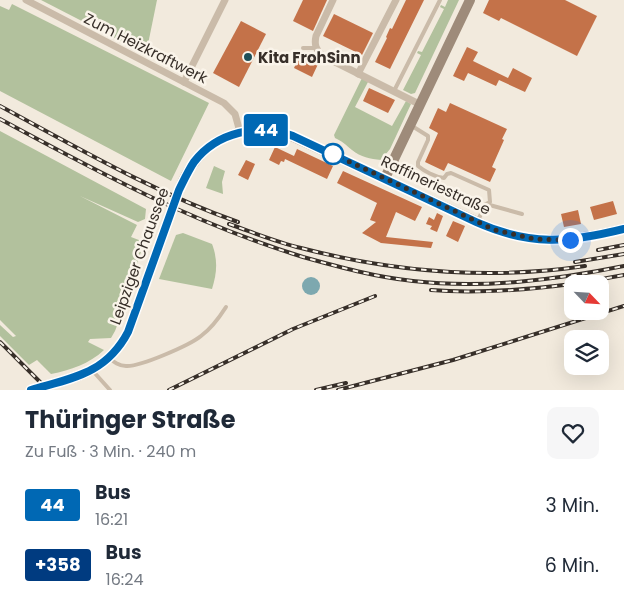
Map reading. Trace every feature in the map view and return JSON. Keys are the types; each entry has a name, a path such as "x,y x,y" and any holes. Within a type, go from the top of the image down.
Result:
{"main road":[{"path":"385,178 470,0"},
{"name":"Raffineriestraße","path":"240,132 267,130 287,134 476,222 508,234 546,240 584,238 624,229"},
{"name":"Leipziger Chaussee","path":"31,390 92,370 109,358 119,346 128,332 179,190 188,172 194,162 208,148 228,136 240,132"}],"street":[{"name":"Zum Heizkraftwerk","path":"26,0 230,108 237,118 240,132"},
{"path":"184,82 224,0"},
{"path":"333,0 316,36 316,48 323,56 419,104"},
{"path":"358,74 396,0"}],"lane":[{"path":"394,91 440,0"},
{"path":"303,48 316,48"},
{"path":"410,125 428,136 418,166 440,178 444,178 447,174 451,173 489,190 490,202 486,204 476,222"},
{"path":"486,204 522,214"},
{"path":"109,358 117,364 131,366 177,350 202,336 214,324 226,307"},
{"path":"92,370 110,390"}],"green space":[{"path":"41,0 157,0 146,54"},
{"path":"448,0 459,0 415,93 411,94 403,90 421,55 417,53 418,51 422,52 444,9 440,7 441,5 445,7"},
{"path":"12,4 209,103 171,181 0,91 0,6 9,10"},
{"path":"362,78 368,82 355,107 392,126 406,101 411,104 390,149 381,160 359,154 335,138 334,135"},
{"path":"0,131 146,209 145,219 138,222 80,196 137,225 131,237 144,242 134,274 136,275 115,331 111,338 90,339 88,342 104,350 86,363 51,374 37,360 29,365 0,336 0,325 13,337 16,336 0,320"},
{"path":"214,166 225,171 222,182 223,194 206,188"},
{"path":"183,233 212,244 216,266 212,289 159,279 176,235"}],"water":[{"path":"307,277 315,277 320,282 318,293 307,295 302,290 302,282"}],"building":[{"path":"303,0 327,0 313,31 293,21"},
{"path":"406,0 424,0 390,69 375,62 390,28 392,29"},
{"path":"489,0 565,0 597,16 577,56 501,18 499,21 483,13"},
{"path":"334,14 373,33 362,55 323,36"},
{"path":"241,21 266,34 239,87 213,73"},
{"path":"467,47 478,52 473,61 508,78 513,68 532,78 525,92 499,80 496,86 468,73 464,81 453,76"},
{"path":"301,53 319,62 312,77 294,68"},
{"path":"369,88 395,100 388,113 363,101"},
{"path":"450,103 507,129 492,167 496,169 490,182 448,163 444,171 425,162 438,133 429,128 438,108 446,112"},
{"path":"275,147 294,156 297,149 333,166 327,179 285,159 279,165 269,160"},
{"path":"246,160 255,164 248,180 238,175"},
{"path":"343,171 422,207 415,221 396,212 386,237 433,242 431,248 381,243 362,233 376,222 370,220 377,203 337,183"},
{"path":"613,201 617,214 594,220 590,207"},
{"path":"578,210 581,224 564,227 561,214"},
{"path":"437,213 443,216 437,232 430,229 432,226 426,224 429,217 434,220"},
{"path":"453,221 465,226 458,242 446,236"}],"railway":[{"path":"0,106 147,184 238,222"},
{"path":"0,119 110,177 186,213 263,244 357,271 413,281 466,284 546,279 624,266"},
{"path":"229,224 301,248 371,263 406,268 478,273 549,270 585,266"},
{"path":"598,250 624,245"},
{"path":"575,262 624,254"},
{"path":"609,278 624,275"},
{"path":"431,290 502,291 564,285"},
{"path":"169,390 293,329 375,296"},
{"path":"338,390 453,360 624,306"},
{"path":"0,342 48,390"},
{"path":"316,390 346,383"}],"bus line":[{"name":"44","path":"31,390 82,375 98,367 114,353 128,332 179,190 188,172 194,162 208,148 221,139 240,132 271,130 293,136 476,222 508,234 546,240 570,240 624,229"}],"place":[{"name":"Kita FrohSinn","path":"248,57"}],"route":[{"path":"333,154 495,230 534,239 570,240"}]}
